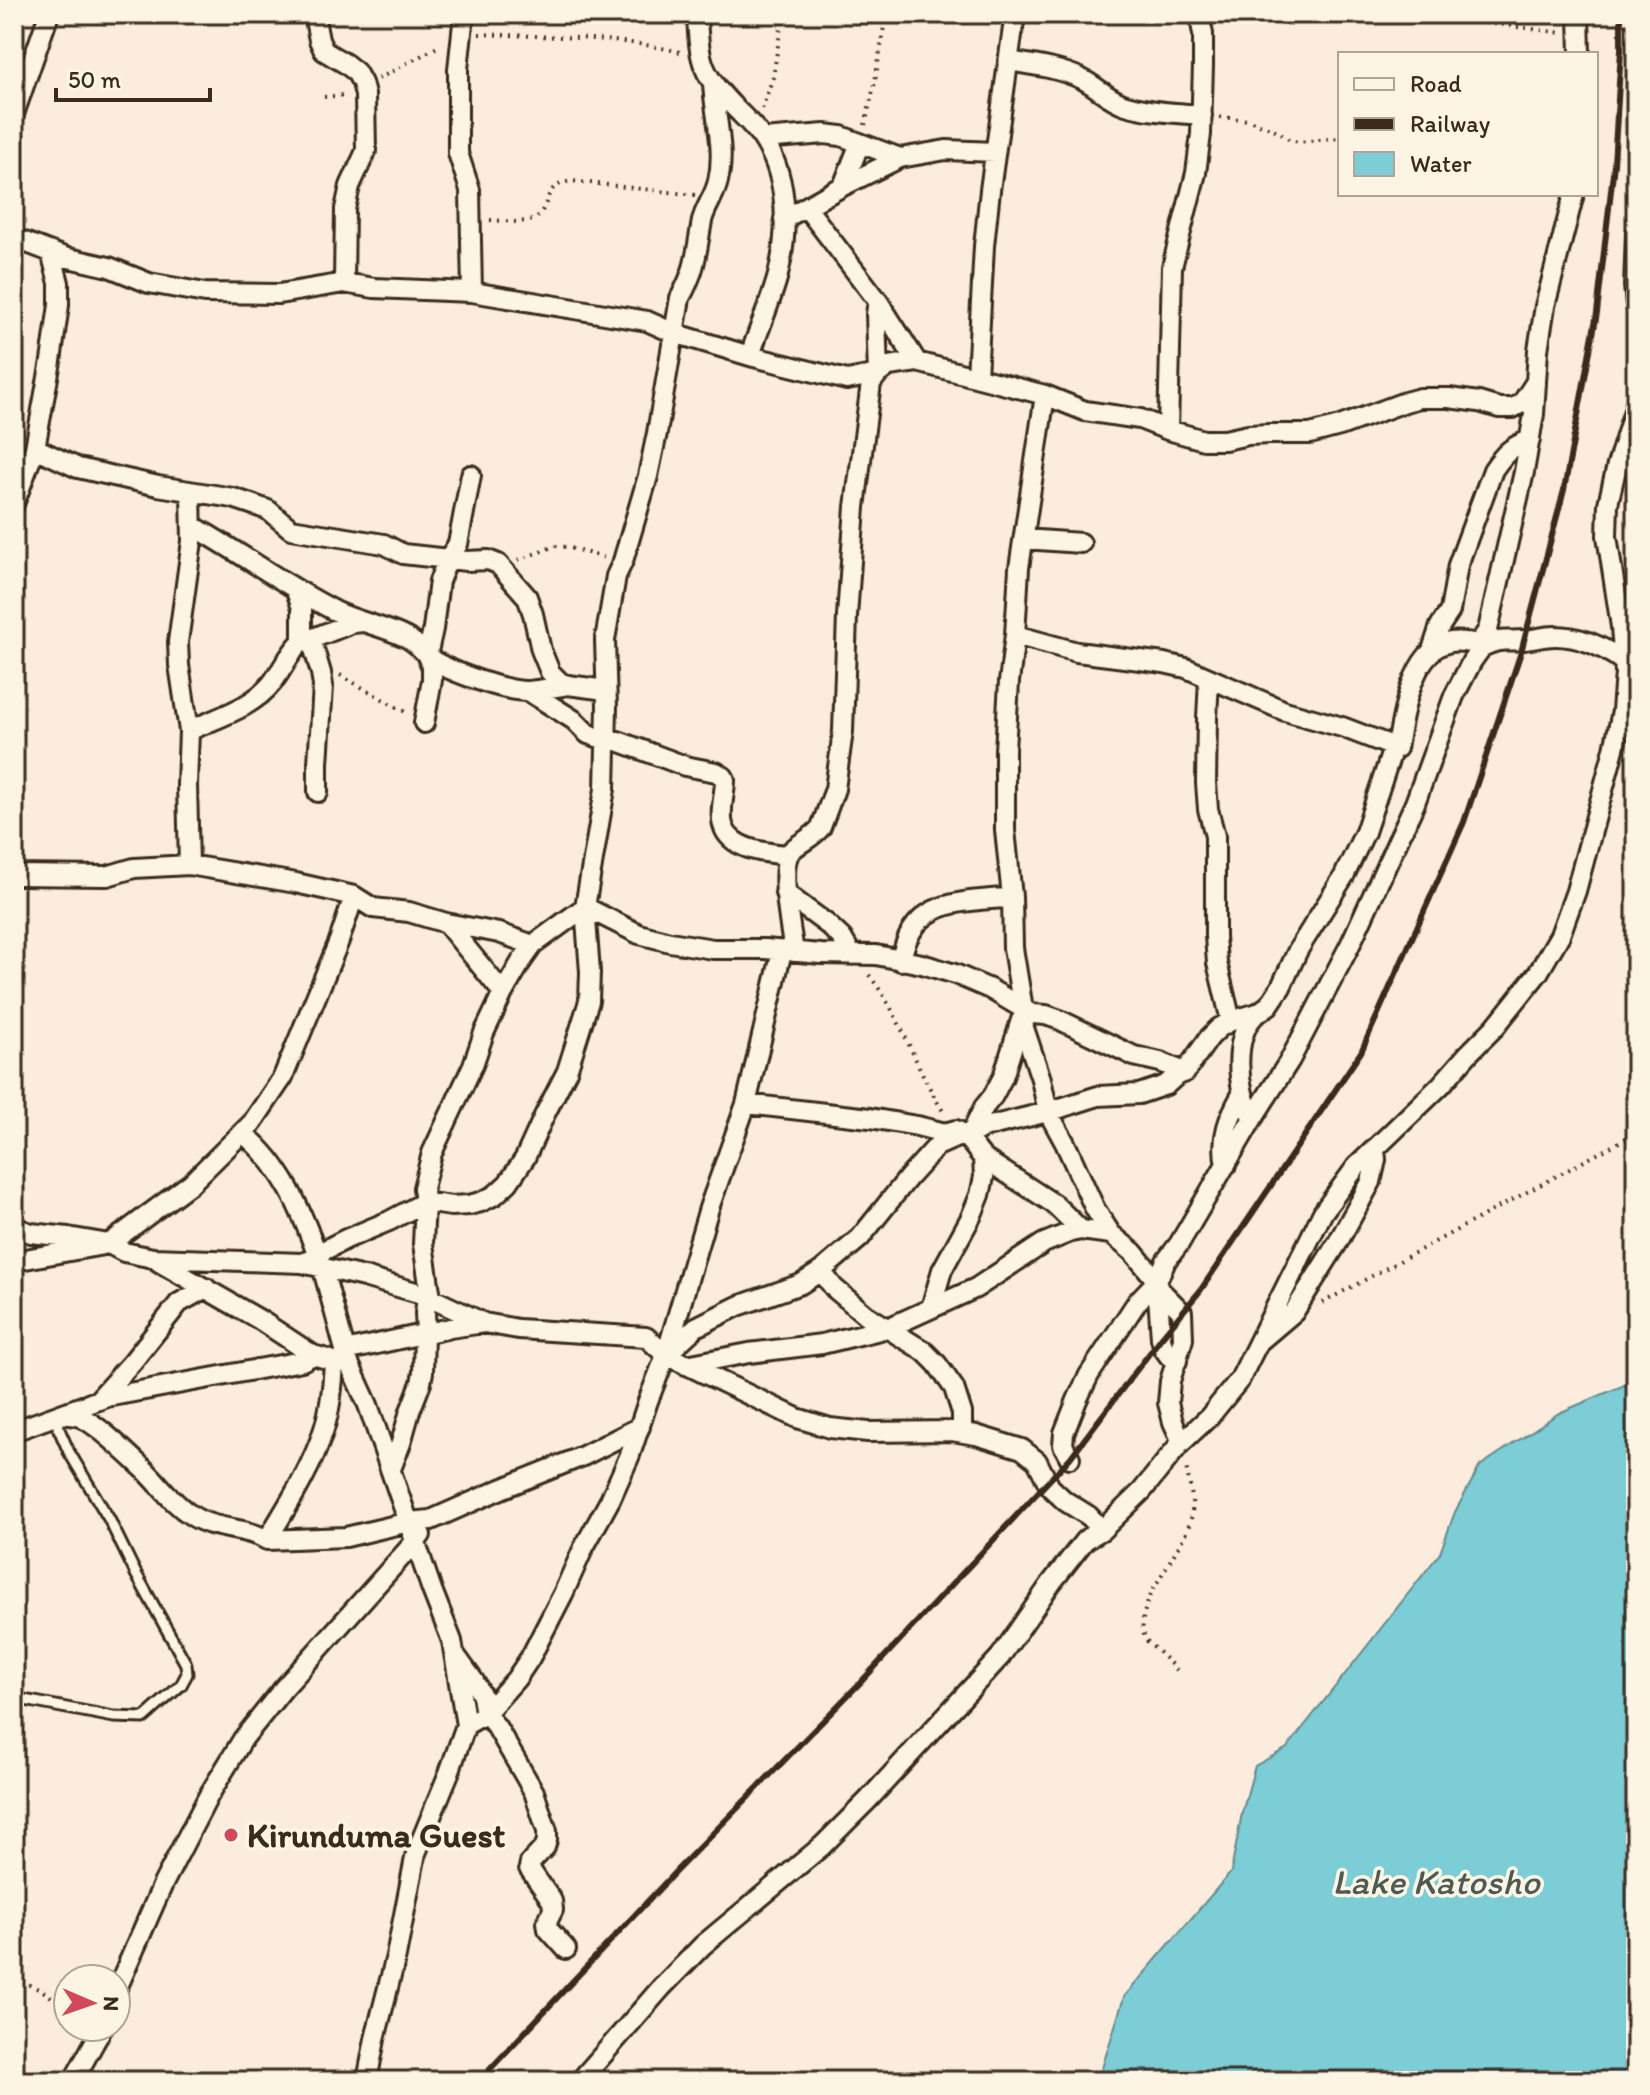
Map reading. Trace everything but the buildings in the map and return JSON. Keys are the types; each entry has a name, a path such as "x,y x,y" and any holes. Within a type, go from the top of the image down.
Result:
{"street":[{"path":"14,114 49,14"},
{"path":"314,14 324,51 356,72 363,86 366,151 350,186 345,209 344,283"},
{"path":"464,14 458,69 458,153 470,190 472,292"},
{"path":"697,14 700,57 717,90 758,133 778,171 784,198 783,249 750,356"},
{"path":"977,377 984,246 1015,14"},
{"path":"1168,430 1172,267 1196,173 1202,115 1203,34 1199,14"},
{"path":"1579,14 1580,45"},
{"path":"1008,61 1067,73 1126,105 1202,115"},
{"path":"314,1262 323,1251 425,1202 469,1205 495,1195 508,1183 525,1158 567,1071 589,1001 585,907 605,789 605,640 616,576 648,476 661,418 680,298 691,279 697,260 702,218 713,200 719,179 720,152 713,82"},
{"path":"758,133 841,136 900,158"},
{"path":"843,186 860,143"},
{"path":"784,219 900,158 946,150 995,152"},
{"path":"1070,1458 1063,1445 1064,1433 1083,1387 1118,1328 1137,1302 1157,1284 1166,1261 1296,1049 1350,945 1415,803 1454,696 1488,630 1530,440 1545,306 1573,196"},
{"path":"806,207 878,301 917,362"},
{"path":"1636,234 1636,305"},
{"path":"14,238 64,257 109,267 149,283 205,293 279,294 344,283 374,288 472,292 647,321 674,333 750,356 847,380 878,374"},
{"path":"14,504 35,448 51,361 59,283 51,252"},
{"path":"878,301 878,374"},
{"path":"466,1725 485,1714 516,1679 542,1635 610,1500 666,1355 709,1208 746,1104 788,951 785,865 788,855 821,827 835,789 843,731 847,616 858,470 871,383 878,374 889,366 917,362 1045,395 1085,411 1140,419 1204,440 1248,435 1310,434 1420,398 1449,398 1513,408 1522,403 1535,383"},
{"path":"1045,395 1019,568 1009,682 1005,830 1012,897 1013,948 1024,1028 1048,1112 1095,1209 1111,1234 1133,1252 1182,1312 1183,1339 1170,1381 1168,1403 1181,1444"},
{"path":"580,2081 703,1945 822,1846 868,1800 1000,1657 1085,1540 1102,1530 1142,1491 1181,1444 1210,1416 1240,1379 1323,1212 1356,1167 1441,1085 1495,1027 1538,973 1560,935 1576,891 1614,749 1624,694 1621,627 1607,536 1608,504 1636,404"},
{"path":"1432,650 1440,626 1450,611 1458,565 1493,470 1516,444 1530,440"},
{"path":"35,448 78,468 233,498 268,510 291,529 384,544 403,554 488,560 498,564 527,597 550,672 561,683 606,690"},
{"path":"427,656 439,581 458,544 471,475"},
{"path":"189,865 189,731 178,642 193,526 191,492"},
{"path":"193,526 232,548 272,577 338,613 382,626 418,643 432,667 424,723"},
{"path":"1024,539 1081,543"},
{"path":"296,591 302,608 306,640 318,661 323,686 318,792"},
{"path":"189,731 255,699 271,685 296,646 352,623 364,622"},
{"path":"1015,635 1077,652 1186,668 1285,711 1342,727 1397,748"},
{"path":"1253,1118 1242,1094 1241,1041 1246,1026 1253,1015 1275,997 1298,950 1344,876 1365,832 1392,751 1397,748 1417,672 1427,653 1460,640 1481,645 1498,639 1566,636 1610,651 1624,662"},
{"path":"427,656 502,687 528,691 568,685"},
{"path":"1209,679 1206,783 1215,836 1215,936 1217,963 1231,1021"},
{"path":"528,691 574,720 588,734 721,775 725,780 722,823 728,836 738,844 759,851 788,855"},
{"path":"14,875 107,876 134,868 189,865 354,896 373,908 409,912 499,933 533,945"},
{"path":"785,893 827,924 842,938 852,955"},
{"path":"14,1261 109,1244 191,1183 243,1133 283,1077 339,941 354,896"},
{"path":"901,961 913,927 929,912 963,900 1012,897"},
{"path":"585,907 639,934 670,942 713,949 876,955 922,964 990,989 1032,1014 1060,1020 1134,1056 1185,1072"},
{"path":"391,1469 423,1372 425,1313 429,1297 423,1244 423,1188 432,1153 503,993 533,945 585,907"},
{"path":"446,923 503,993"},
{"path":"666,1355 706,1321 801,1284 860,1238 937,1146 963,1132 993,1096 1003,1077 1023,1009"},
{"path":"746,1104 870,1118 945,1133 963,1132 1048,1112 1098,1096 1139,1094 1166,1085 1185,1072 1219,1028 1257,1013"},
{"path":"1226,1165 1223,1152 1226,1127 1242,1094"},
{"path":"963,1132 983,1158 1054,1204 1081,1230"},
{"path":"243,1133 280,1173 303,1215 343,1358 368,1405 452,1641 466,1725 416,1853 367,2081"},
{"path":"1258,1343 1294,1312 1322,1270 1371,1182 1375,1148"},
{"path":"931,1308 942,1270 980,1195 984,1177 983,1158"},
{"path":"22,1230 109,1244 124,1252 153,1258 314,1262 429,1297 484,1323 518,1329 646,1337 666,1355 686,1365 797,1418 830,1428 868,1432 962,1432 1022,1449 1037,1461 1050,1487 1089,1516 1102,1530"},
{"path":"686,1365 822,1344 888,1328 976,1288 1044,1243 1081,1230 1111,1234"},
{"path":"153,1258 313,1355 343,1358 425,1333 484,1323"},
{"path":"821,1271 834,1288 866,1315 924,1351 937,1364 954,1388 962,1413 962,1432"},
{"path":"98,1400 179,1303 206,1288"},
{"path":"14,1431 98,1400 302,1361 313,1355"},
{"path":"267,1540 304,1474 324,1430 343,1358"},
{"path":"61,1414 81,1418 112,1440 191,1516 267,1540 346,1537 431,1520 583,1456 640,1427"},
{"path":"128,1963 163,1884 209,1795 243,1739 283,1689 416,1542 431,1520"},
{"path":"454,1654 474,1681 482,1696 485,1714 496,1726 534,1792 547,1840 529,1868 552,1901 548,1929 566,1949"},
{"path":"73,2081 94,2043"}],"lane":[{"path":"14,1698 114,1717 141,1719 174,1693 187,1674 186,1664 109,1519 69,1452 58,1427 61,1414"}],"path":[{"path":"758,133 773,77 783,14"},
{"path":"860,143 875,82 886,14"},
{"path":"1455,14 1469,21 1514,26 1580,45"},
{"path":"324,97 345,95 462,34 616,40 700,57"},
{"path":"1202,115 1249,120 1298,142 1338,138"},
{"path":"472,219 534,220 544,208 553,187 572,181 685,193 713,200"},
{"path":"498,564 555,546 623,561"},
{"path":"318,661 424,723"},
{"path":"852,955 872,978 935,1099 963,1132"},
{"path":"1316,1306 1636,1133"},
{"path":"14,1164 22,1230"},
{"path":"1177,1670 1143,1636 1141,1625 1160,1575 1185,1536 1192,1515 1181,1444"},
{"path":"14,1978 52,1997"}],"water":[{"name":"Lake Katosho","path":"1636,1380 1636,2081 1098,2081 1124,1997 1231,1872 1255,1766 1287,1748 1440,1553 1455,1512 1480,1466 1559,1413"}],"railway":[{"path":"479,2081 677,1870 859,1684 1070,1458 1200,1291 1361,1052 1464,822 1521,652 1564,490 1597,313 1614,164 1621,14"}],"place":[{"name":"Kirunduma Guest","path":"231,1835"}]}
